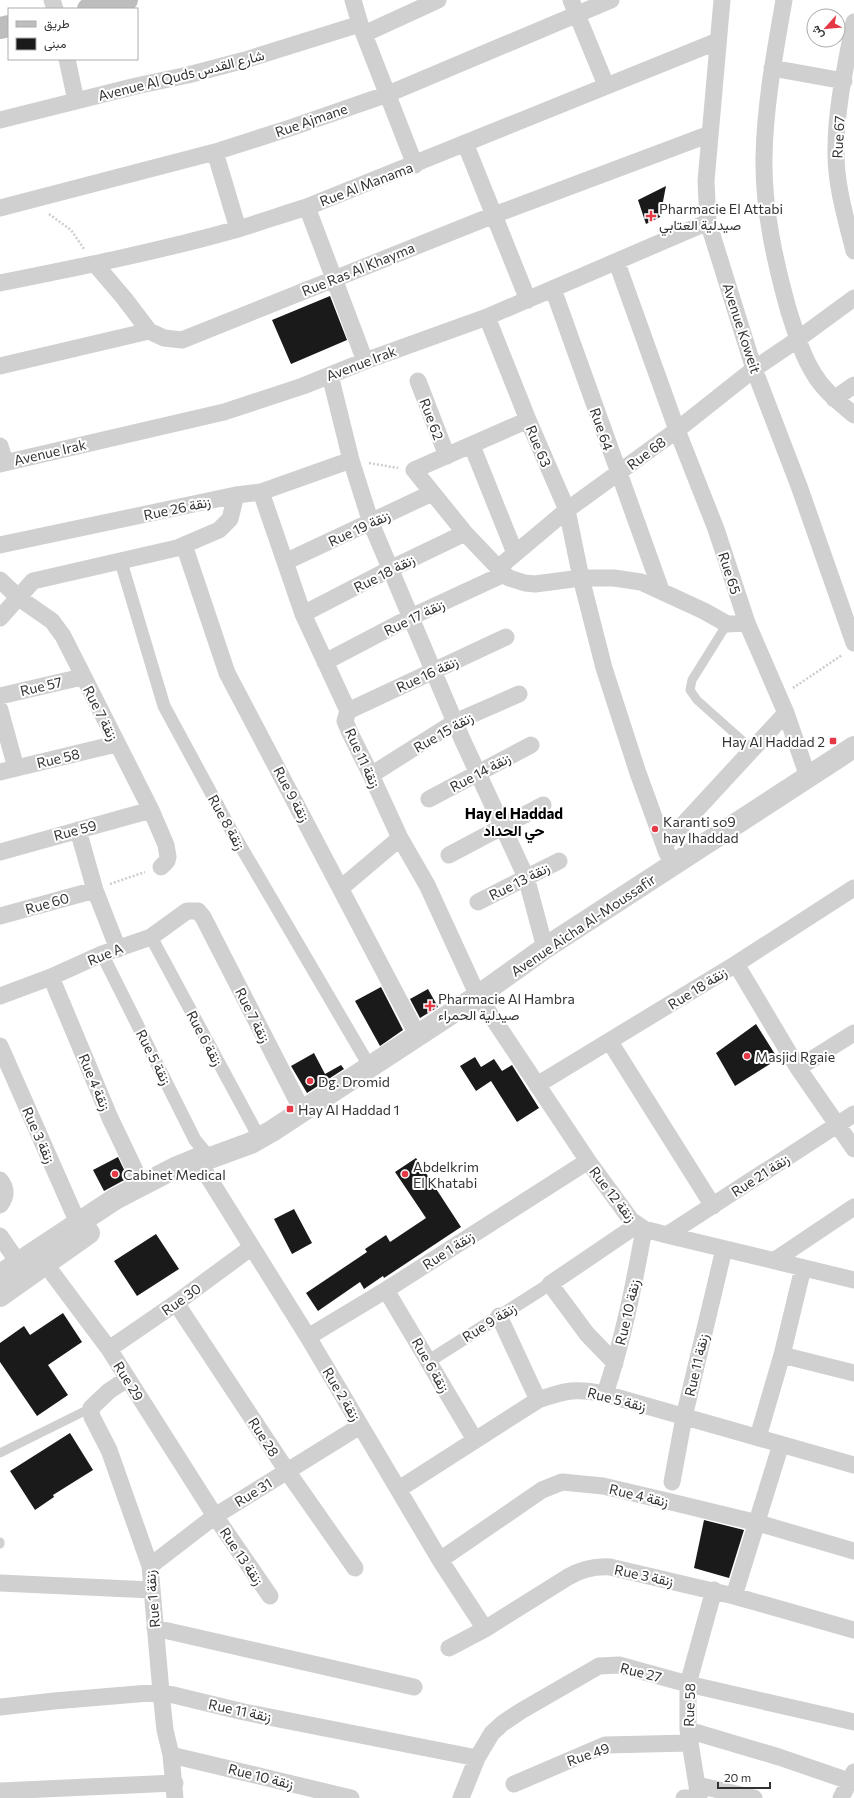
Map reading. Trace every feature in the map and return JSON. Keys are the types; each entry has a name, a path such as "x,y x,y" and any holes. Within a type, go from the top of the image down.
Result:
{"main road":[{"path":"92,8 127,0"}],"street":[{"path":"353,0 362,29 415,165"},
{"name":"Avenue Al Quds شارع القدس","path":"0,120 188,75 362,29 438,0"},
{"name":"Rue Ajmane","path":"0,208 215,152 290,128 388,94 574,7 611,0"},
{"name":"Avenue Koweit","path":"722,0 706,181 708,222 754,369 798,486 851,647"},
{"path":"784,0 772,68 764,158 767,203 773,245 796,341 814,374 834,399 854,415"},
{"path":"574,7 606,85"},
{"name":"Rue 67","path":"854,22 848,81 836,149 848,202 854,252"},
{"name":"Rue Al Manama","path":"0,283 95,264 238,229 308,207 415,165 606,85 718,41"},
{"path":"67,60 76,101"},
{"path":"772,68 848,81"},
{"name":"Rue Ras Al Khayma","path":"148,331 164,338 182,340 494,215 710,134"},
{"path":"465,143 528,300"},
{"path":"215,152 238,229"},
{"path":"308,207 334,279 366,360"},
{"name":"Avenue Irak","path":"2,463 224,412 303,386 366,360 487,317 553,290 708,222"},
{"name":"Rue 65","path":"617,262 677,430 716,529 747,623 780,697 808,777"},
{"path":"0,366 148,331 124,298 95,264"},
{"name":"Rue 64","path":"553,290 661,590"},
{"name":"Rue 68","path":"516,553 567,510 677,430 754,369 796,341 854,298"},
{"name":"Rue 63","path":"487,317 528,420 567,510 581,578 604,668 638,774 672,866"},
{"path":"330,375 351,460 371,523 477,773 526,877 545,948"},
{"name":"Rue 62","path":"418,381 447,456"},
{"path":"834,399 854,385"},
{"path":"528,420 472,446 414,470 465,534 501,571 517,581 535,584 581,578 614,578 642,582 704,611 727,624 747,623"},
{"path":"0,446 2,463"},
{"path":"472,446 516,553"},
{"name":"Rue 26 زنقة","path":"0,545 236,495 261,492 351,460"},
{"name":"Rue 11 زنقة","path":"261,492 303,614 348,711 345,721 350,733 400,838 428,885 478,996"},
{"name":"Rue 19 زنقة","path":"285,562 371,523 432,493"},
{"path":"0,618 34,581 121,562 184,545 219,530 226,525 230,519 236,495"},
{"name":"Rue 18 زنقة","path":"303,614 390,569 465,534"},
{"name":"Rue 9 زنقة","path":"184,545 227,674 418,1036"},
{"name":"Rue 17 زنقة","path":"325,662 501,571 516,553"},
{"name":"Rue 8 زنقة","path":"121,562 164,706 230,828 370,1067"},
{"name":"Rue 7 زنقة","path":"0,580 19,598 52,621 63,636 82,677 151,810 168,851 167,861 161,867"},
{"name":"Rue 16 زنقة","path":"348,711 506,637"},
{"name":"Rue 57","path":"0,696 82,677"},
{"name":"Rue 15 زنقة","path":"371,775 456,722 519,694"},
{"path":"0,710 8,770"},
{"path":"665,844 786,714"},
{"name":"Rue 58","path":"8,770 116,744"},
{"name":"Rue 14 زنقة","path":"429,799 531,745"},
{"name":"Avenue Aicha Al-Moussafir","path":"0,1296 33,1259 78,1224 116,1199 142,1185 260,1138 303,1112 478,996 545,948 854,747"},
{"path":"449,854 543,805"},
{"name":"Rue 59","path":"0,852 151,810"},
{"path":"78,830 110,951"},
{"path":"341,888 400,838"},
{"name":"Rue 13 زنقة","path":"478,902 559,861"},
{"name":"Rue 18 زنقة","path":"537,1085 736,964 854,888"},
{"name":"Rue 60","path":"0,916 95,890"},
{"name":"Rue A","path":"0,996 51,977 110,951 151,937 187,911 198,911 204,918"},
{"name":"Rue 7 زنقة","path":"204,918 303,1112"},
{"name":"Rue 6 زنقة","path":"151,937 260,1138"},
{"name":"Rue 5 زنقة","path":"110,951 204,1161"},
{"path":"736,964 798,1068 854,1149"},
{"name":"Rue 4 زنقة","path":"51,977 110,1118 142,1185"},
{"name":"Rue 12 زنقة","path":"478,996 588,1161 631,1220 641,1227 667,1235 854,1280"},
{"path":"798,1068 854,1033"},
{"path":"610,1042 713,1206"},
{"name":"Rue 3 زنقة","path":"0,1046 78,1224"},
{"name":"Rue 21 زنقة","path":"667,1235 854,1114"},
{"name":"Avenue Aicha Al-Moussafir","path":"0,1275 33,1259 130,1206 204,1161"},
{"name":"Rue 2 زنقة","path":"204,1161 252,1247 308,1337 440,1560 485,1629"},
{"name":"Rue 1 زنقة","path":"308,1337 386,1290 588,1161"},
{"path":"0,1180 6,1189 5,1198 0,1205"},
{"path":"775,1260 854,1207"},
{"path":"615,1363 587,1334 550,1284 641,1227"},
{"name":"Rue 10 زنقة","path":"605,1394 615,1363 632,1295 641,1227"},
{"name":"Rue 29","path":"0,1236 33,1259 108,1349 215,1516"},
{"name":"Rue 30","path":"108,1349 176,1303 252,1247"},
{"name":"Rue 11 زنقة","path":"672,1482 684,1417 724,1249"},
{"path":"758,1436 782,1355 803,1268"},
{"name":"Rue 9 زنقة","path":"429,1361 550,1284"},
{"name":"Rue 6 زنقة","path":"386,1290 475,1440"},
{"name":"Rue 28","path":"176,1303 287,1471 355,1568"},
{"path":"499,1316 538,1400"},
{"path":"782,1355 854,1373"},
{"path":"91,1408 109,1391 127,1379"},
{"name":"Rue 5 زنقة","path":"399,1489 538,1400 563,1391 577,1390 605,1394 684,1417 758,1436 854,1465"},
{"name":"Rue 1 زنقة","path":"91,1408 92,1417 109,1450 150,1566 165,1730 171,1755 175,1791"},
{"name":"Rue 31","path":"150,1566 215,1516 360,1426"},
{"path":"734,1596 758,1523 781,1444"},
{"name":"Rue 4 زنقة","path":"440,1560 542,1490 562,1482 603,1486 758,1523 854,1551"},
{"name":"Rue 13 زنقة","path":"215,1516 270,1596"},
{"name":"Rue 3 زنقة","path":"449,1648 485,1629 568,1577 590,1568 610,1568 714,1590 854,1630"},
{"path":"0,1583 152,1590"},
{"name":"Rue 58","path":"695,1794 689,1737 688,1684 714,1590"},
{"path":"155,1628 414,1687"},
{"name":"Rue 27","path":"460,1798 477,1758 492,1733 503,1723 599,1666 619,1665 688,1684 854,1722"},
{"name":"Rue 11 زنقة","path":"0,1707 161,1692 244,1712 477,1758"},
{"name":"Rue 49","path":"514,1784 605,1745 689,1737 779,1757 852,1777"},
{"name":"Rue 10 زنقة","path":"171,1755 351,1798"},
{"path":"841,1798 852,1777"},
{"path":"0,1791 175,1791"},
{"path":"695,1794 754,1798"}],"lane":[{"path":"727,624 692,680 690,690 697,700 753,750"},
{"path":"0,1452 91,1408"}],"path":[{"path":"31,201 71,230 95,264"},
{"path":"351,460 414,470"},
{"path":"780,697 851,647"},
{"path":"95,890 161,867"}],"building":[{"path":"666,186 660,217 646,224 638,200"},
{"path":"330,296 347,340 291,364 272,320"},
{"path":"381,987 403,1030 380,1046 355,1001"},
{"path":"428,989 438,1007 420,1018 410,999"},
{"name":"Masjid Rgaie","path":"756,1024 778,1059 735,1086 716,1053"},
{"path":"314,1053 325,1074 341,1065 344,1069 307,1093 291,1066"},
{"path":"475,1057 481,1067 494,1059 502,1071 512,1065 539,1108 517,1122 491,1081 476,1091 460,1066"},
{"name":"Cabinet Medical","path":"118,1157 128,1178 104,1191 93,1170"},
{"path":"416,1158 461,1227 384,1278 383,1276 364,1289 360,1282 318,1311 306,1293 367,1252 365,1249 386,1235 390,1242 426,1218 395,1172"},
{"path":"294,1209 312,1243 292,1254 274,1219"},
{"path":"156,1234 179,1269 137,1296 114,1261"},
{"path":"63,1313 82,1342 48,1365 68,1395 37,1416 0,1362 0,1343 24,1326 30,1335"},
{"path":"70,1433 93,1470 53,1495 54,1497 35,1510 10,1471"},
{"path":"704,1520 744,1530 729,1578 694,1568"}],"place":[{"name":"Pharmacie El Attabi صيدلية العتابي","path":"651,216"},
{"name":"Hay Al Haddad 2","path":"833,741"},
{"name":"Karanti so9 hay lhaddad","path":"655,829"},
{"name":"Pharmacie Al Hambra صيدلية الحمراء","path":"430,1006"},
{"name":"Masjid Rgaie","path":"747,1056"},
{"name":"Dg. Dromid","path":"310,1081"},
{"name":"Hay Al Haddad 1","path":"290,1109"},
{"name":"Cabinet Medical","path":"115,1174"},
{"name":"Abdelkrim El Khatabi","path":"405,1174"}],"district":[{"name":"Hay el Haddad حي الحداد","path":"514,822"}]}
